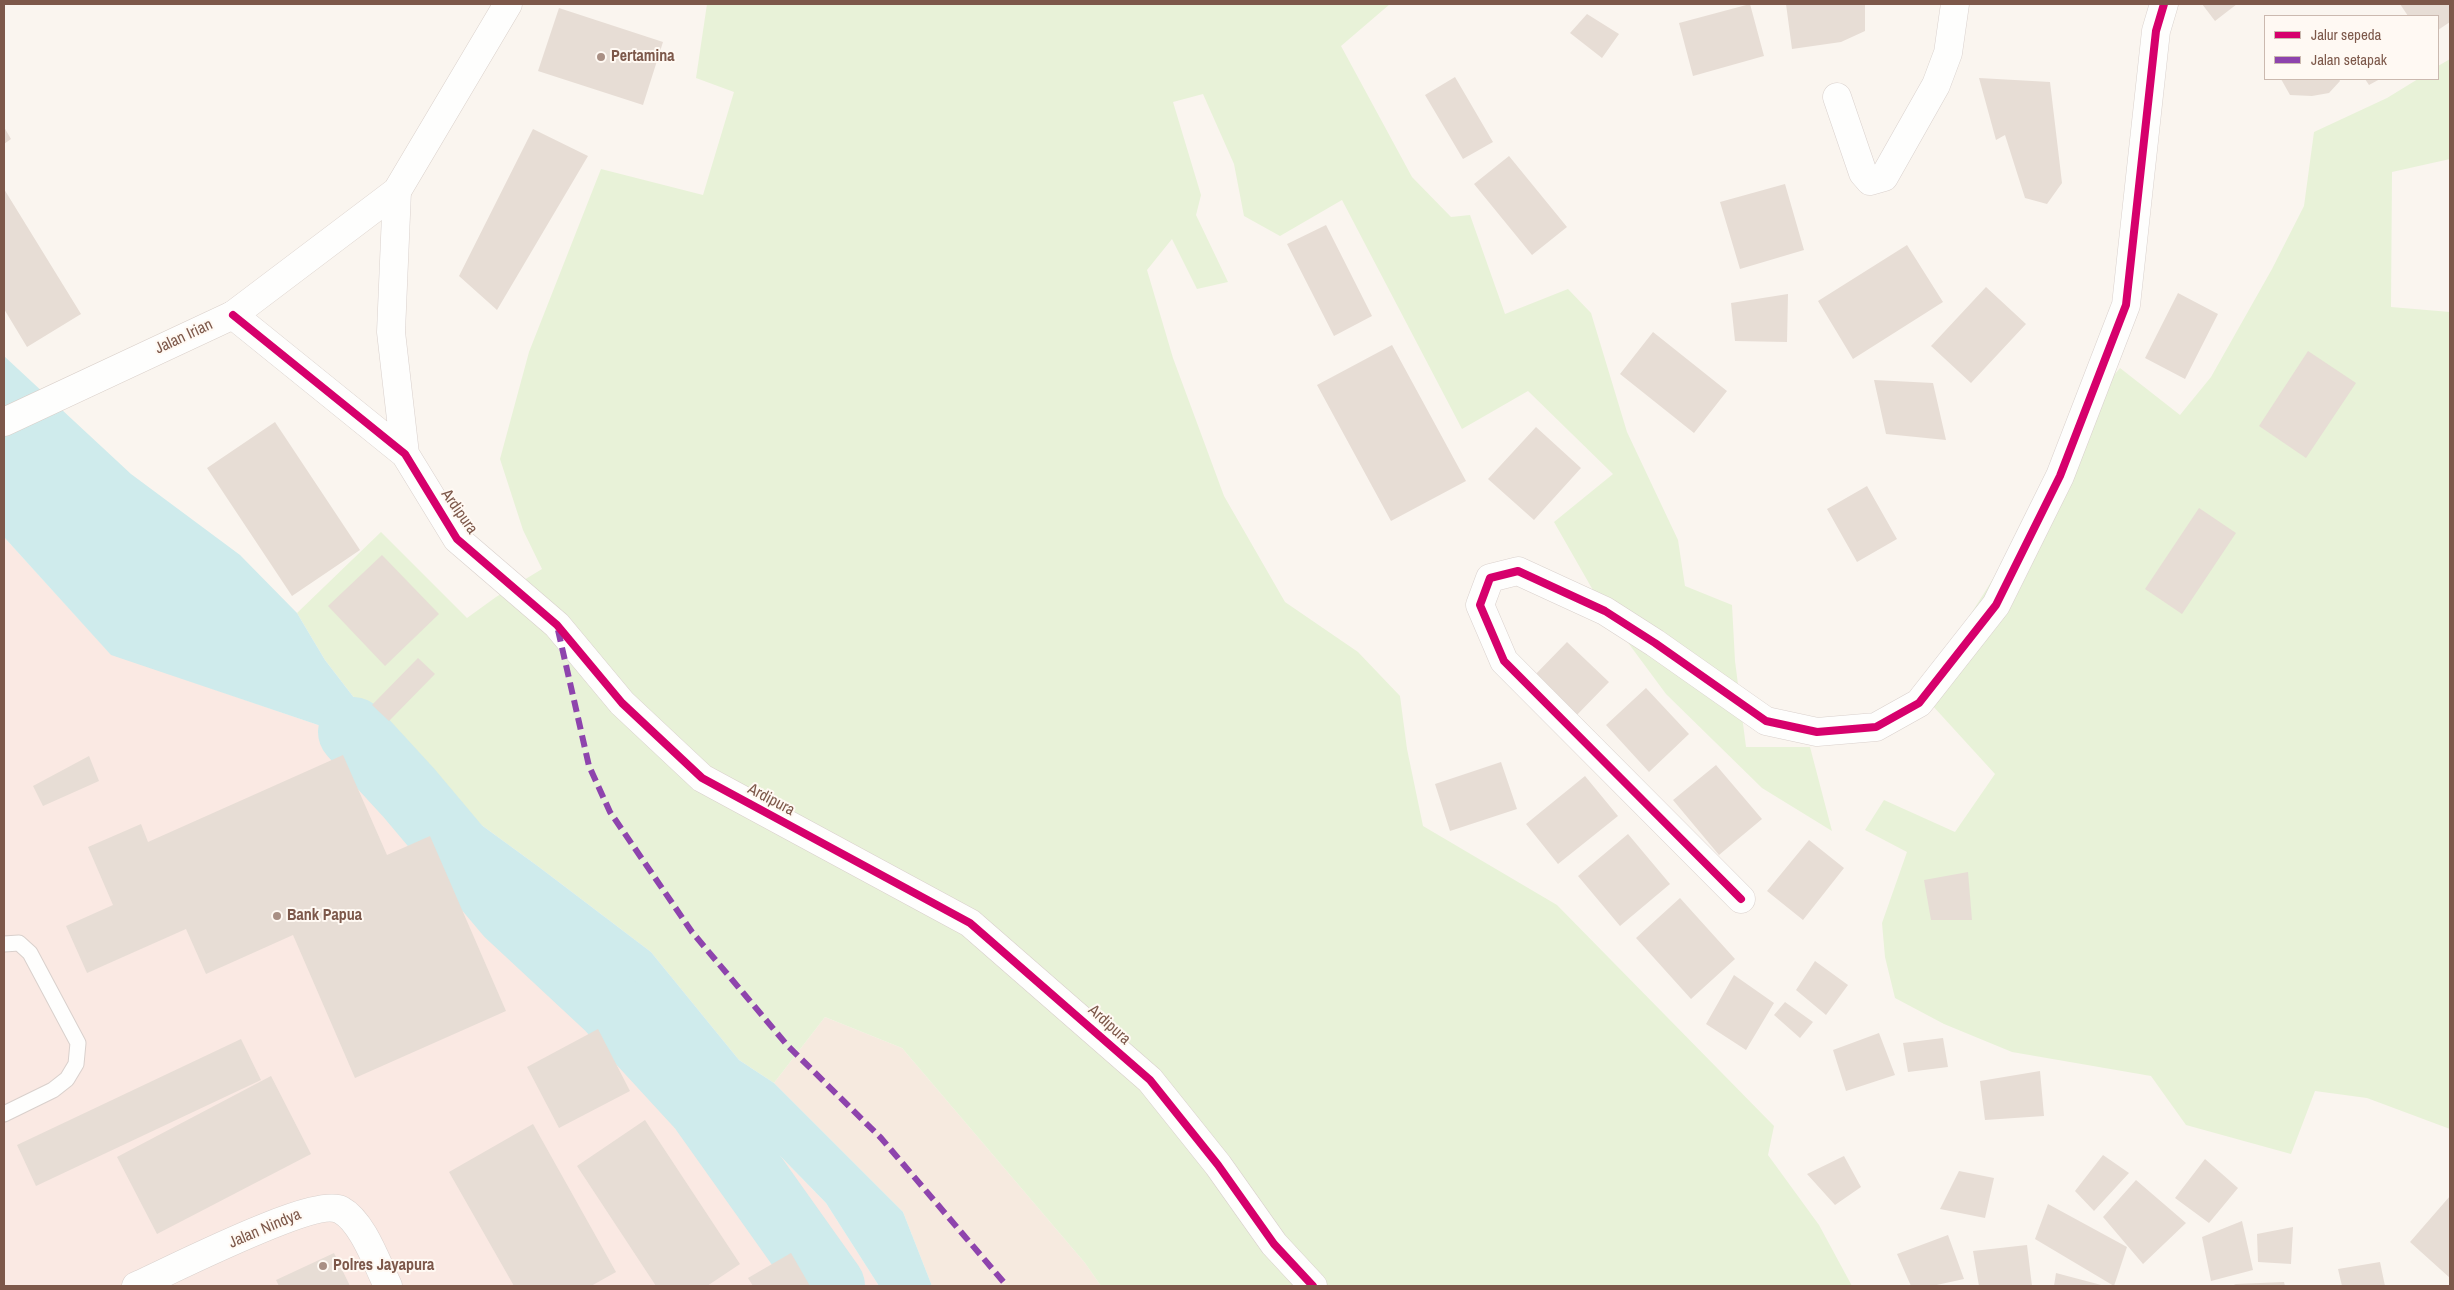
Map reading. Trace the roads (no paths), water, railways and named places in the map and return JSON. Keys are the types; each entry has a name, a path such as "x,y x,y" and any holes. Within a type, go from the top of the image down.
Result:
{"street":[{"path":"397,191 508,4"},
{"path":"1837,97 1863,173 1870,180 1884,177 1936,85 1948,53 1955,4"},
{"path":"1741,898 1504,661 1480,606 1490,578 1518,572 1605,611 1655,643 1766,721 1818,732 1876,727 1919,703 1996,605 2060,476 2126,305 2156,32 2164,4"},
{"name":"Jalan Irian","path":"4,422 58,395 233,315 397,191"},
{"name":"Ardipura","path":"397,191 391,332 406,454"},
{"name":"Ardipura","path":"233,315 406,454 457,539 557,625 622,704 702,778 970,923 1150,1080 1218,1165 1274,1244 1313,1286"},
{"name":"Jalan Nindya","path":"136,1286 290,1216 318,1208 339,1209 356,1222 388,1286"}],"lane":[{"path":"4,944 19,944 30,953 78,1043 76,1064 67,1079 54,1090 4,1114"}],"water":[{"path":"4,356 131,474 240,555 297,613 325,660 398,755 480,824 651,952 739,1060 774,1083 903,1212 932,1286 879,1286 826,1203 532,901 330,729 111,655 4,537"}],"waterway":[{"path":"353,732 409,793 510,913 611,1007 702,1106 830,1286"}],"place":[{"name":"Pertamina","path":"601,57"},
{"name":"Bank Papua","path":"277,916"},
{"name":"Polres Jayapura","path":"323,1266"}]}
